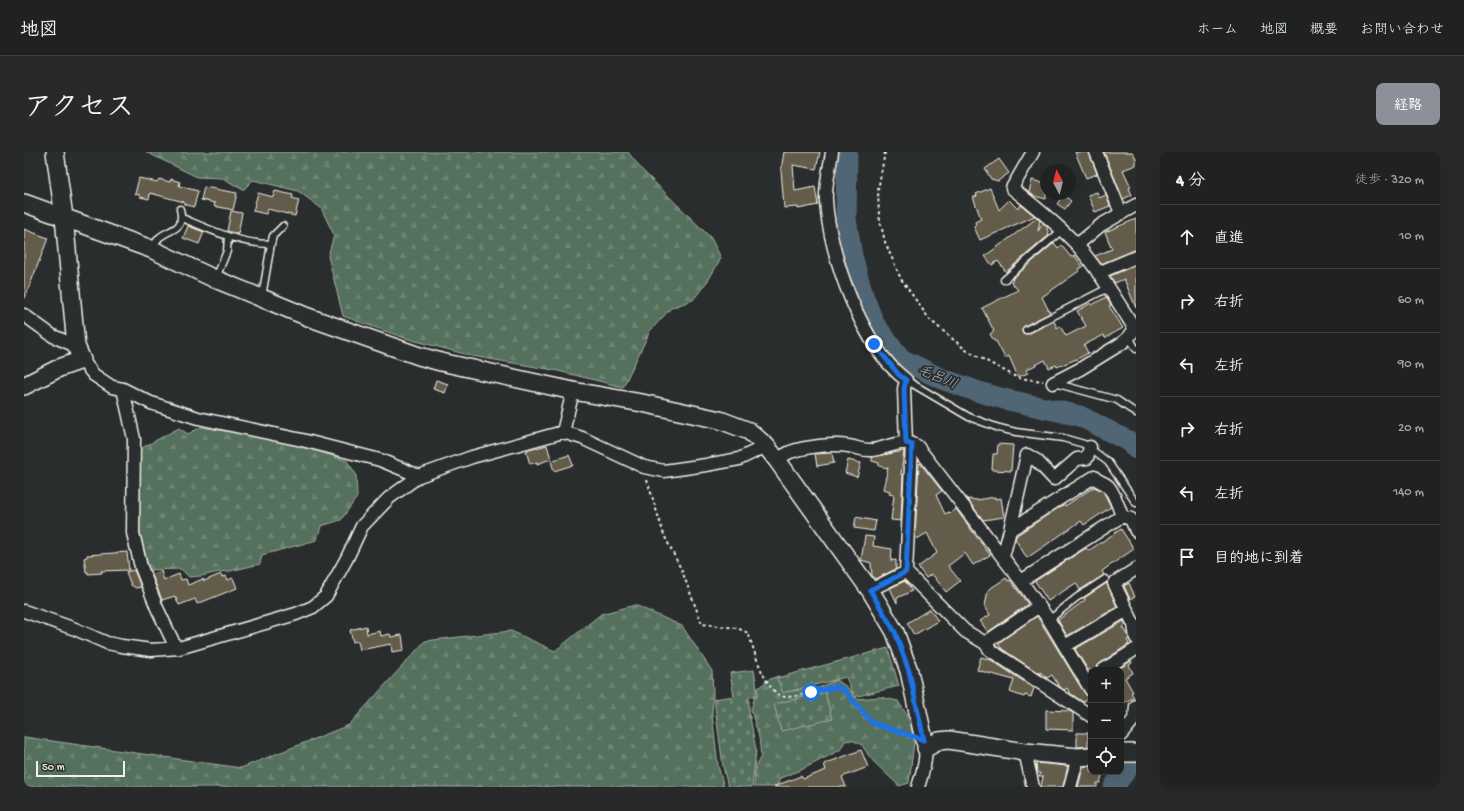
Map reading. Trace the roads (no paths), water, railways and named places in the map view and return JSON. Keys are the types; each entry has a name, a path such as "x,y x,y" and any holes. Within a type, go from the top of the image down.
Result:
{"street":[{"path":"55,152 64,217 79,353"},
{"path":"832,152 826,200 830,230 839,267 857,315 874,344 899,375 906,380 904,389 909,443 906,572 965,631 985,643 990,650 1088,714"},
{"path":"1033,152 1012,188 1062,230 1077,246 1108,288 1133,331 1080,369 1053,383"},
{"path":"1096,152 1121,213"},
{"path":"24,203 151,249 215,279 308,317 441,362 573,391 642,403 720,420 749,432 766,446 777,460 870,590 895,632 909,671 925,744 925,768 918,787"},
{"path":"1077,246 1101,225 1136,205"},
{"path":"1098,273 1136,257"},
{"path":"24,315 79,353 94,375 112,387 123,389 151,403 198,418 302,440 373,458 419,476"},
{"path":"24,386 59,368 79,353"},
{"path":"123,389 134,439 133,533 141,567 157,608 176,648"},
{"path":"563,432 573,391"},
{"path":"24,611 75,629 108,643 151,650 180,648 296,614 313,607 326,596 347,558 362,526 389,498 419,476 472,457 563,432 582,438 644,467 664,471 739,459 766,446"},
{"path":"777,460 790,452 838,445 849,446 862,450 874,450 888,445 909,443 917,446 1021,581 1049,620 1088,681"},
{"path":"1002,557 1010,530 1027,455 1037,461 1054,479 1077,459 1087,458 1090,447"},
{"path":"1010,530 1094,477 1098,481 1108,486 1122,516 1131,520 1136,531"},
{"path":"1021,581 1122,516"},
{"path":"1136,569 1114,583 1134,625 1136,638"},
{"path":"870,590 906,572"},
{"path":"985,643 1039,606"},
{"path":"1065,646 1127,610"},
{"path":"1108,667 1136,649"},
{"path":"1124,731 1135,718 1136,706"},
{"path":"925,744 949,740 1025,752 1084,756 1070,787"},
{"path":"1025,752 1033,787"}],"lane":[{"path":"151,249 160,237 171,232 180,224 182,218 180,209"},
{"path":"182,218 228,236 258,244 271,244"},
{"path":"262,298 271,244 274,236 283,226"},
{"path":"1004,280 1062,230"},
{"path":"215,279 227,251 228,236"},
{"path":"1026,330 1108,288"},
{"path":"1133,331 1136,349"},
{"path":"906,380 970,417 999,428 1016,432 1063,438 1090,447 1108,462 1136,503"},
{"path":"1053,383 1117,400 1136,413"},
{"path":"1049,620 1076,598 1105,579"}],"waterway":[{"name":"毛呂川","path":"847,152 846,219 852,256 863,295 874,324 901,359 942,379 976,391 1004,399 1080,416 1130,442 1136,449"},
{"name":"毛呂川","path":"1114,787 1136,758"}]}
